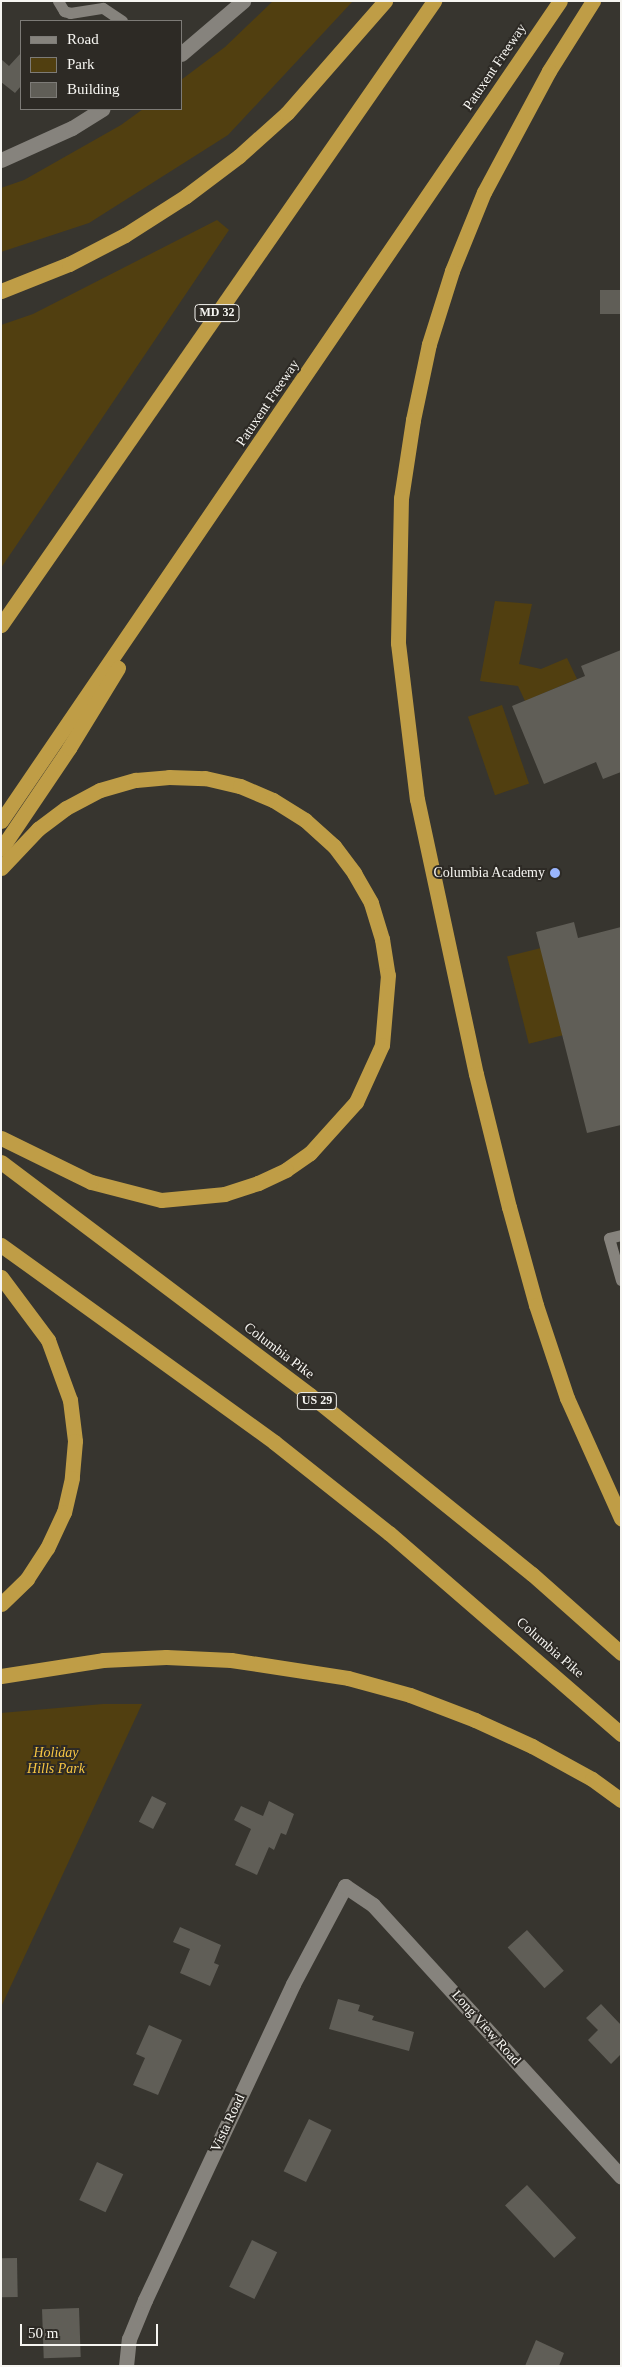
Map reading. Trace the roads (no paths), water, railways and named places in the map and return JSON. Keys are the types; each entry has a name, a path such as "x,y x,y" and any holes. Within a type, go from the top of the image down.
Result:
{"highway":[{"path":"1,291 68,264 117,239 186,196 239,156 287,113 385,1"},
{"name":"MD 32","path":"1,625 434,1"},
{"name":"Patuxent Freeway","path":"1,821 560,1"},
{"path":"593,1 549,71 484,192 452,271 429,344 413,420 401,498 398,643 417,800 476,1074 509,1208 536,1305 567,1398 621,1518"},
{"path":"1,849 69,748 190,546"},
{"path":"1,868 38,830 66,808 100,790 136,780 169,777 205,778 240,786 273,800 305,820 334,846 354,872 371,903 382,939 388,975 382,1044 356,1102 310,1153 286,1170 258,1183 225,1194 161,1200 92,1182 44,1161 1,1138"},
{"name":"Columbia Pike","path":"1,1162 318,1402 532,1574 621,1653"},
{"name":"Columbia Pike","path":"1,1245 274,1442 351,1502 494,1621 621,1734"},
{"path":"1,1277 48,1340 70,1400 75,1441 72,1478 64,1512 47,1548 27,1579 1,1604"},
{"path":"1,1676 103,1660 166,1657 275,1665 348,1678 410,1695 475,1720 532,1746 621,1800"}],"street":[{"path":"182,53 243,1"},
{"path":"1,160 72,128 100,110"},
{"name":"Long View Road","path":"345,1886 373,1905 621,2177"},
{"name":"Vista Road","path":"126,2366 129,2339 145,2300 293,1984 345,1886"}],"lane":[{"path":"58,1 64,11 70,13 101,5 121,20"},
{"path":"621,1235 609,1238 621,1280"}],"place":[{"name":"Columbia Academy","path":"555,873"}],"park label":[{"name":"Holiday Hills Park","path":"56,1762"}]}
